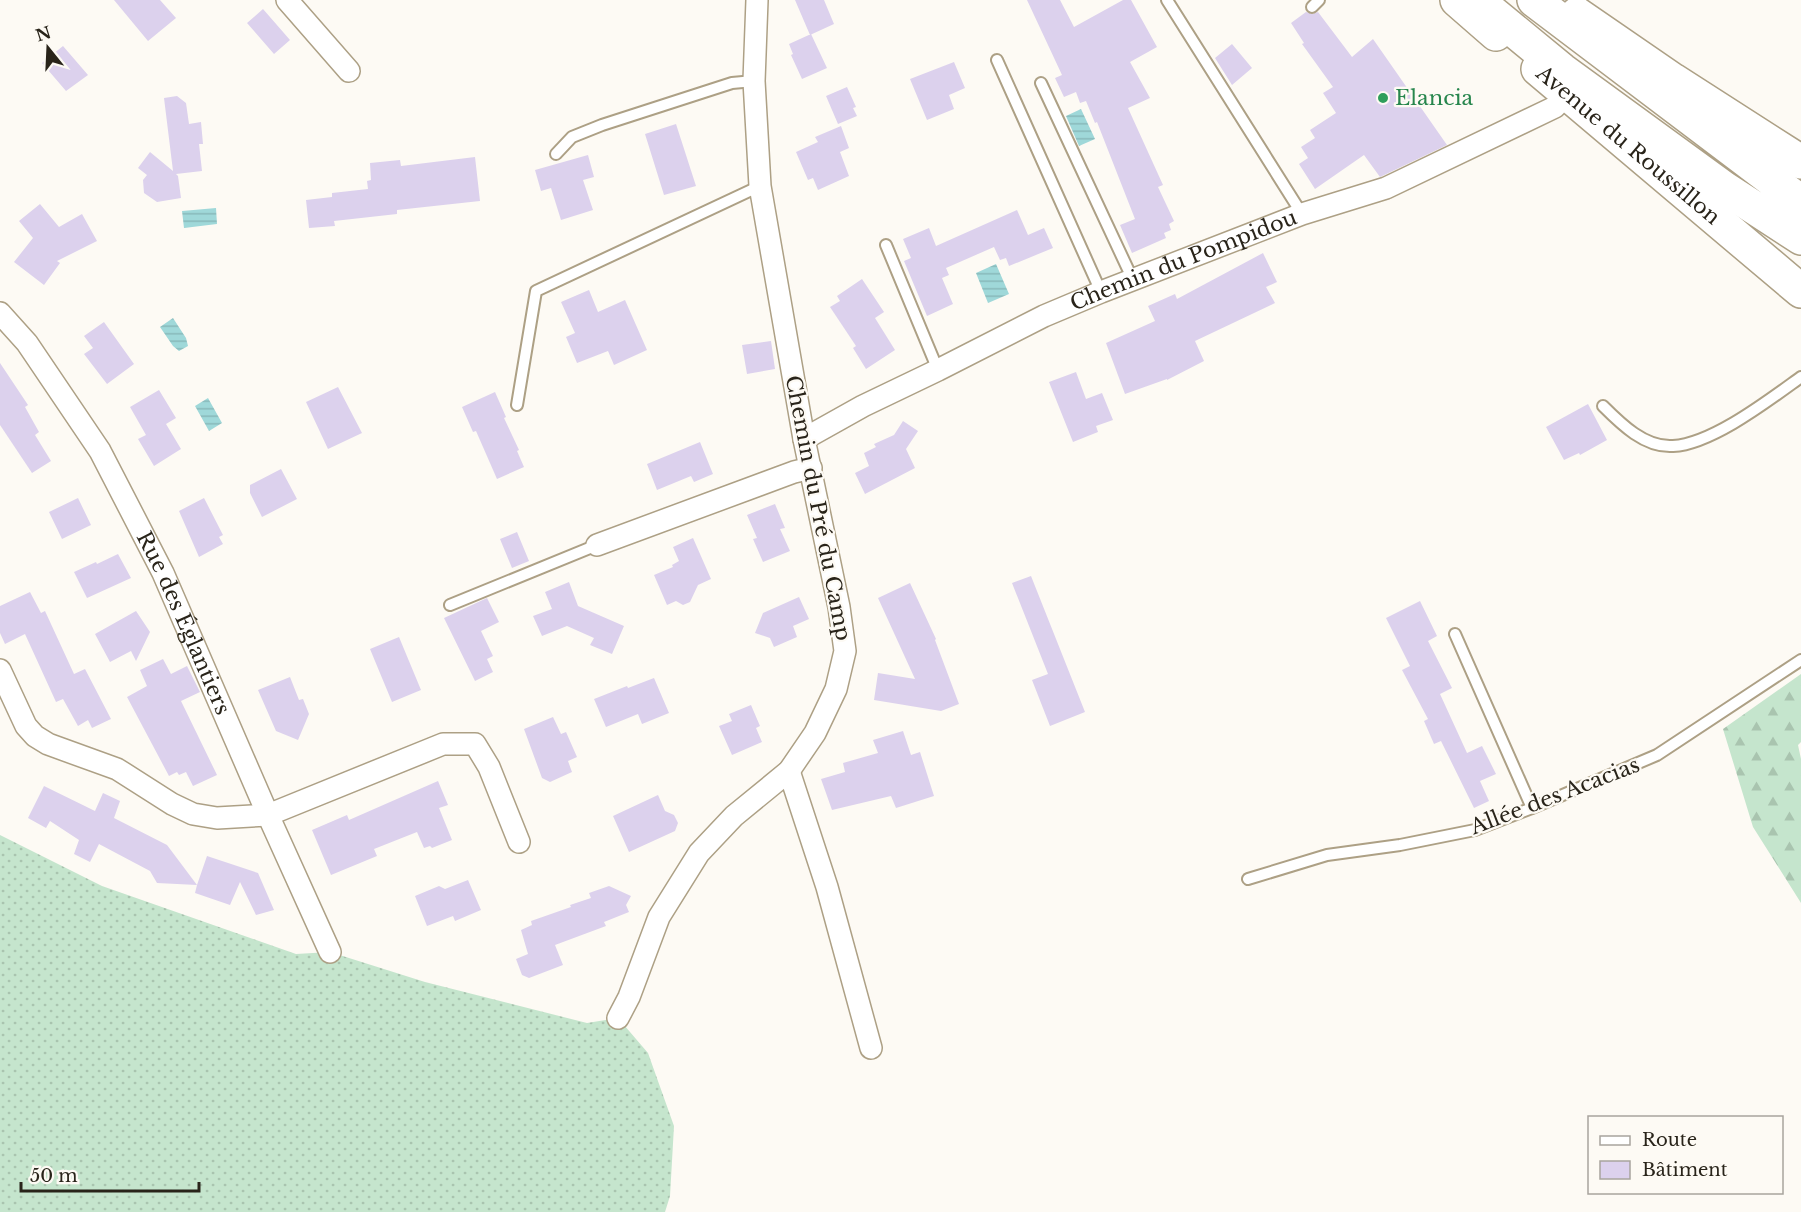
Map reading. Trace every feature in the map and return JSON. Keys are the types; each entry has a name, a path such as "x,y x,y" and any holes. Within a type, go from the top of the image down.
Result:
{"main road":[{"name":"Avenue du Roussillon","path":"1457,0 1801,291"},
{"path":"1478,0 1572,77 1724,188 1801,238"},
{"path":"1534,0 1801,202"},
{"path":"1557,0 1673,81 1801,162"}],"street":[{"path":"287,0 350,71"},
{"name":"Chemin du Pré du Camp","path":"618,1018 629,997 659,917 699,853 734,816 789,771 815,733 836,689 845,651 839,607 804,440 760,186 753,81 758,0"},
{"name":"Chemin du Pompidou","path":"804,440 863,406 1044,316 1302,214 1386,188 1555,107 1567,93"},
{"name":"Rue des Églantiers","path":"3,321 27,343 100,451 163,573 330,952"},
{"path":"597,545 794,472 811,468"},
{"path":"0,670 7,703 35,736 48,744 117,768 172,804 193,814 217,818 268,815 443,744 474,744 489,767 519,842"},
{"path":"789,771 827,887 871,1048"}],"lane":[{"path":"1167,0 1302,214"},
{"path":"997,60 1101,292"},
{"path":"556,154 572,137 602,125 732,83 753,81"},
{"path":"1041,83 1133,280"},
{"path":"517,405 536,291 760,186"},
{"path":"886,245 939,370"},
{"path":"1603,406 1624,427 1646,440 1672,447 1698,441 1749,414 1801,376"},
{"path":"450,605 597,545"},
{"path":"1455,634 1532,808"},
{"name":"Allée des Acacias","path":"1248,879 1327,855 1400,845 1475,830 1532,808 1658,755 1801,660"}],"green space":[{"path":"1801,674 1801,742 1798,745 1801,759 1801,903 1753,827 1723,729"},
{"path":"0,835 102,886 296,954 330,952 425,982 587,1023 618,1018 648,1053 674,1126 670,1196 665,1212 0,1212"}],"water":[{"path":"1081,109 1095,139 1079,146 1066,116"},
{"path":"216,208 217,224 184,228 182,211"},
{"path":"996,264 1009,294 988,303 976,273"},
{"path":"173,318 186,338 188,346 179,351 160,327"},
{"path":"208,398 222,423 209,431 195,406"}],"building":[{"path":"114,0 160,0 176,18 148,41"},
{"path":"795,0 824,0 834,24 810,35"},
{"path":"1027,0 1060,0 1074,27 1123,0 1131,0 1157,47 1130,62 1150,98 1128,108 1163,185 1158,187 1174,221 1169,224 1171,230 1164,233 1166,238 1132,253 1120,225 1135,219 1097,122 1095,123 1086,101 1080,103 1076,92 1064,97 1055,78 1062,75"},
{"path":"263,9 290,40 274,54 247,23"},
{"path":"1306,12 1313,14 1318,12 1352,57 1373,39 1447,145 1380,177 1364,155 1315,189 1299,164 1308,158 1301,147 1315,138 1310,130 1336,113 1323,93 1333,87 1302,44 1304,43 1291,23"},
{"path":"811,34 827,68 802,79 791,55 793,54 789,44"},
{"path":"1232,44 1252,68 1232,85 1215,58"},
{"path":"63,46 88,75 66,91 42,63"},
{"path":"954,62 965,88 949,95 954,109 927,120 910,79"},
{"path":"847,87 856,107 853,108 857,116 838,124 826,96"},
{"path":"177,96 186,103 189,124 201,122 203,144 199,144 202,171 176,174 181,198 157,202 144,193 143,180 147,175 138,168 150,152 173,171 164,98"},
{"path":"676,124 696,186 664,195 645,134"},
{"path":"841,126 849,148 840,152 849,176 818,190 813,178 808,180 796,152 818,142 815,137"},
{"path":"588,155 594,177 583,180 593,210 561,220 551,188 541,191 535,170"},
{"path":"475,157 480,201 397,210 397,214 334,221 335,226 309,228 306,200 332,197 332,193 368,189 367,181 371,180 370,163 400,160 401,166"},
{"path":"40,204 59,227 82,214 97,241 57,261 60,263 44,285 14,262 33,238 19,221"},
{"path":"1017,210 1028,235 1044,228 1053,248 1009,266 1006,258 1000,260 994,247 946,268 949,275 942,278 953,304 927,316 904,261 911,258 903,239 929,228 936,246"},
{"path":"1263,253 1277,282 1266,287 1275,303 1195,341 1204,361 1167,380 1125,394 1106,343 1155,321 1148,306 1175,294 1177,299"},
{"path":"862,279 884,312 875,318 895,350 866,369 853,348 856,346 830,307 840,301 837,296"},
{"path":"589,290 598,312 625,300 647,350 614,365 608,351 577,363 566,337 575,333 561,302"},
{"path":"104,322 134,364 107,384 84,354 93,348 84,336"},
{"path":"771,341 775,369 747,374 742,345"},
{"path":"0,363 28,405 25,407 39,432 35,435 51,461 32,473 0,425"},
{"path":"1076,372 1086,399 1102,393 1113,420 1096,426 1098,432 1073,442 1049,382"},
{"path":"338,387 362,433 328,449 306,402"},
{"path":"159,390 176,418 166,424 181,449 154,466 138,439 146,435 130,407"},
{"path":"495,392 524,467 497,479 476,431 473,432 462,407"},
{"path":"1588,404 1607,440 1580,455 1579,453 1564,460 1546,427"},
{"path":"903,421 918,431 906,449 915,468 865,494 855,473 869,466 864,453 876,447 874,444 894,435"},
{"path":"700,442 713,474 694,482 691,476 657,490 647,464"},
{"path":"281,469 297,499 262,517 250,493 250,485"},
{"path":"78,498 91,525 62,539 49,512"},
{"path":"204,498 223,535 219,537 223,544 199,557 179,511"},
{"path":"775,504 785,528 780,529 790,551 763,562 753,539 757,538 747,515"},
{"path":"517,532 529,561 512,568 500,539"},
{"path":"693,538 711,579 698,585 690,602 683,605 676,601 667,605 654,575 673,567 672,565 679,561 673,547"},
{"path":"118,554 131,578 87,598 74,572"},
{"path":"1031,576 1085,712 1050,726 1032,680 1048,674 1012,583"},
{"path":"569,582 578,606 624,626 612,654 590,645 594,638 567,626 542,636 533,616 552,609 545,592"},
{"path":"910,583 936,639 959,704 941,711 874,700 878,673 915,679 878,598"},
{"path":"30,592 41,613 45,611 74,674 85,669 111,719 92,728 88,720 78,726 63,699 56,702 25,634 5,644 0,633 0,606"},
{"path":"799,597 809,619 793,626 797,637 774,647 770,638 755,633 763,613"},
{"path":"487,598 499,622 481,631 493,656 487,659 493,672 475,681 444,618"},
{"path":"1420,601 1437,636 1428,641 1452,688 1440,694 1467,753 1482,746 1496,774 1480,781 1489,801 1474,808 1441,741 1434,744 1424,721 1428,719 1402,670 1410,666 1386,618"},
{"path":"136,611 150,632 136,661 131,651 110,662 95,634"},
{"path":"399,637 421,690 392,702 370,649"},
{"path":"163,659 171,674 187,666 200,692 181,701 217,775 193,786 186,772 179,775 177,772 169,776 127,697 147,686 140,670"},
{"path":"290,677 299,700 303,699 309,714 298,740 276,731 258,690"},
{"path":"654,678 669,713 642,724 638,714 606,727 594,699"},
{"path":"751,705 760,726 756,728 762,742 732,755 719,726 732,721 729,714"},
{"path":"553,717 561,734 566,732 577,757 568,761 572,772 550,782 542,778 524,729"},
{"path":"903,731 911,755 920,752 934,796 896,808 891,796 832,810 821,779 845,772 843,763 878,753 873,740"},
{"path":"438,781 448,805 439,808 452,840 432,848 430,846 424,848 417,832 374,849 377,856 331,875 312,830 347,815 349,820"},
{"path":"44,786 95,811 103,793 120,801 114,818 167,845 197,885 157,883 150,871 99,844 90,862 74,854 79,840 50,821 46,828 28,818"},
{"path":"658,795 665,811 674,815 678,823 675,831 629,852 613,816"},
{"path":"207,856 258,873 274,910 256,915 240,882 230,905 195,893"},
{"path":"468,880 481,910 455,921 453,916 427,926 415,896 439,886 445,889"},
{"path":"609,886 631,896 626,905 629,912 604,922 606,926 555,945 563,965 529,978 522,975 516,959 528,954 521,930 532,925 531,921 571,907 570,905 591,898 589,893"}],"place":[{"name":"Elancia","path":"1383,98"}]}
